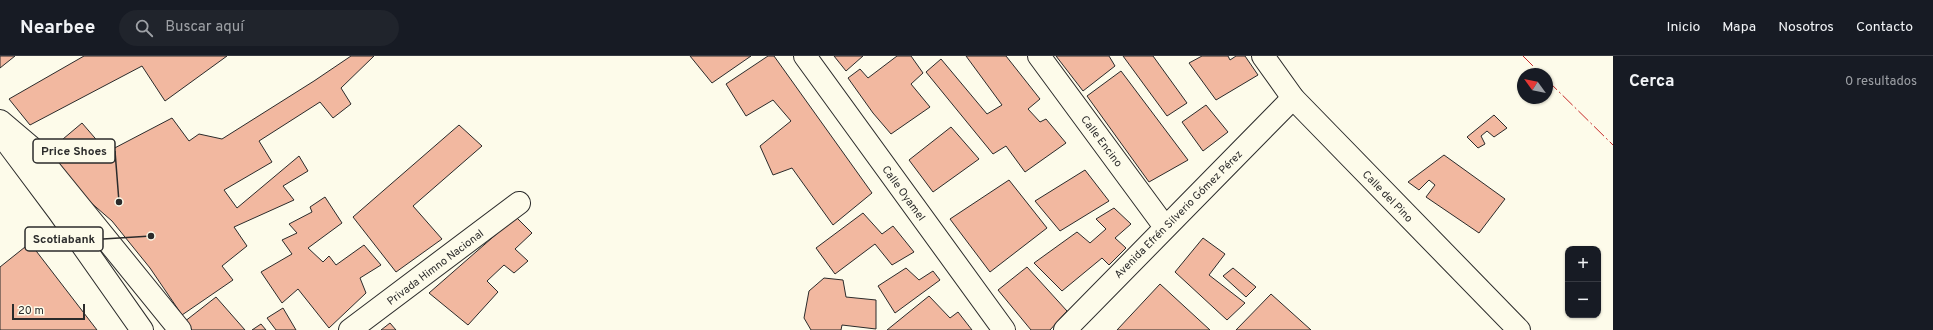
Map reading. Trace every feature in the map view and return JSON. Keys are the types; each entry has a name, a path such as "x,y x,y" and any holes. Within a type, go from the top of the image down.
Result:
{"street":[{"name":"Calle Oyamel","path":"805,56 1004,330"},
{"name":"Calle Encino","path":"1039,56 1165,226"},
{"name":"Calle del Pino","path":"1263,56 1293,98 1519,330"},
{"name":"Avenida Efrén Silverio Gómez Pérez","path":"1065,330 1165,226 1293,98"},
{"path":"0,121 33,149 180,330"},
{"path":"0,133 59,212 142,330"},
{"name":"Privada Himno Nacional","path":"350,330 519,203"}],"building":[{"path":"0,56 15,56 0,68"},
{"path":"84,56 227,56 165,101 142,66 30,125 9,99"},
{"path":"351,56 374,56 341,88 351,104 333,118 320,102 259,141 272,162 224,190 237,208 299,156 308,171 283,186 294,200 234,227 247,246 222,266 233,280 182,315 150,268 112,221 89,201 49,156 63,139 82,123 107,152 172,118 189,141 199,134 222,139"},
{"path":"690,56 751,56 712,83"},
{"path":"768,56 774,56 872,193 833,225 792,168 773,175 760,146 791,121 773,100 746,116 726,84"},
{"path":"834,56 863,56 846,71"},
{"path":"897,56 911,56 923,73 911,84 930,107 891,134 873,113 848,78 860,69 868,78"},
{"path":"966,56 1006,56 1040,99 1028,109 1040,122 1046,119 1066,143 1025,172 1006,146 993,154 926,72 941,59 987,114 1002,105"},
{"path":"1056,56 1109,56 1115,66 1083,91"},
{"path":"1123,56 1153,56 1187,103 1167,116"},
{"path":"1202,56 1228,56 1230,60 1236,56 1245,56 1258,75 1216,100 1189,63"},
{"path":"1121,71 1188,160 1149,182 1087,96"},
{"path":"1206,105 1228,132 1203,151 1182,122"},
{"path":"1494,115 1507,128 1494,137 1487,131 1481,136 1485,144 1478,148 1467,137"},
{"path":"459,125 482,146 413,206 442,239 396,272 353,217"},
{"path":"951,127 979,159 933,192 909,160"},
{"path":"1444,155 1505,199 1479,233 1426,197 1435,185 1429,180 1419,190 1408,182"},
{"path":"1085,170 1109,201 1060,231 1035,201"},
{"path":"1009,180 1047,228 990,272 950,219"},
{"path":"325,197 342,223 308,248 323,262 329,256 336,265 364,245 381,265 360,278 366,293 329,328 298,289 282,303 261,272 292,254 282,240 297,233 289,224 312,212 310,207"},
{"path":"1114,208 1131,224 1115,238 1126,248 1109,265 1102,258 1062,291 1034,263 1077,232 1090,243 1106,229 1096,219"},
{"path":"863,213 882,234 893,226 914,252 892,265 875,244 835,274 816,248"},
{"path":"516,217 532,233 515,249 528,261 514,273 504,265 487,281 498,292 468,325 429,293"},
{"path":"1203,238 1225,254 1209,275 1245,303 1227,320 1175,272"},
{"path":"30,243 97,330 0,330 0,267"},
{"path":"1027,267 1067,311 1050,330 1031,330 998,290"},
{"path":"906,268 919,280 933,271 940,280 895,313 878,286"},
{"path":"1233,268 1256,287 1246,297 1223,276"},
{"path":"824,278 843,280 846,297 876,300 876,329 842,325 841,330 811,330 804,318 809,291"},
{"path":"1160,284 1210,330 1117,330"},
{"path":"1271,294 1311,330 1236,330"},
{"path":"929,296 950,318 958,312 972,330 887,330"},
{"path":"216,297 245,330 190,330 184,322"},
{"path":"283,308 296,330 276,330 267,318"},
{"path":"390,323 396,330 381,330"},
{"path":"261,324 266,330 252,330"}],"power":[{"path":"1523,56 1535,68"},
{"path":"1553,86 1613,145"}],"place":[{"name":"Price Shoes","path":"119,202"},
{"name":"Scotiabank","path":"151,236"}]}
